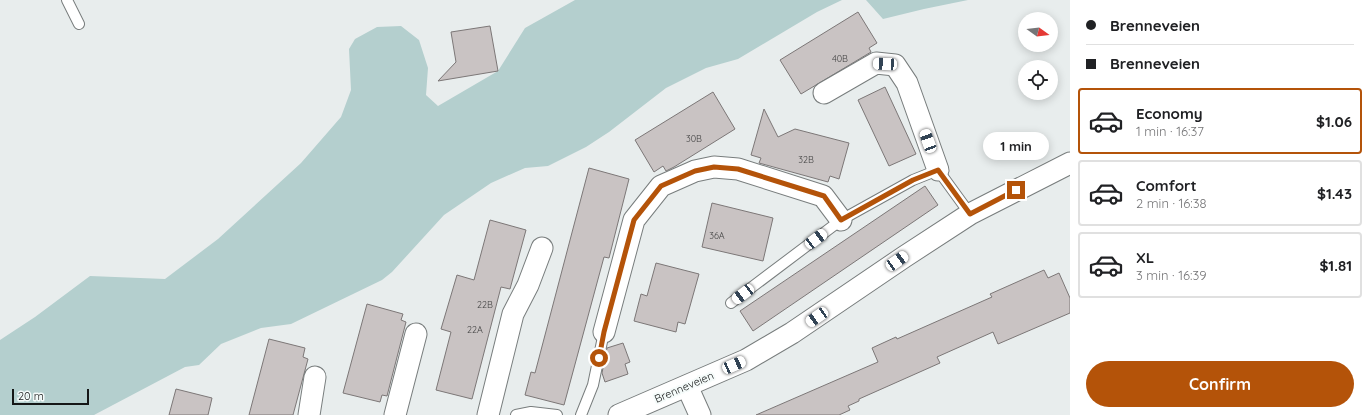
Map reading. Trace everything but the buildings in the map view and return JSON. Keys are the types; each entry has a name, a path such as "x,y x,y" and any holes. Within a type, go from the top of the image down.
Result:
{"street":[{"path":"824,93 876,63 895,65 907,83 938,170"},
{"name":"Brenneveien","path":"619,415 746,360 792,333 970,214 1070,163"},
{"path":"604,332 634,220 661,186 695,171 714,167 738,169 824,196 841,220"},
{"path":"488,415 513,314 528,286 542,248"},
{"path":"396,415 416,334"},
{"path":"309,415 316,376"},
{"path":"687,386 700,415"}],"lane":[{"path":"67,0 79,24"},
{"path":"731,303 841,220 913,180 938,170 970,214"},
{"path":"581,415 593,385 604,332"},
{"path":"516,415 531,412 557,415"}],"shaded area":[{"path":"575,0 842,0 817,12 738,59 706,68 666,88 609,132 586,147 548,166 525,168 491,183 444,215 392,272 382,280 291,324 261,328 221,344 199,365 185,367 94,415 0,415 0,340 35,317 90,276 165,279 218,239 301,163 341,117 351,90 349,49 355,39 377,27 401,26 419,40 428,68 426,95 438,106 498,71 525,28"},
{"path":"866,0 968,0 883,19"}],"route":[{"path":"599,358 604,332 634,220 661,186 695,171 714,167 738,169 824,196 841,220 913,180 938,170 970,214 1016,190"}]}
